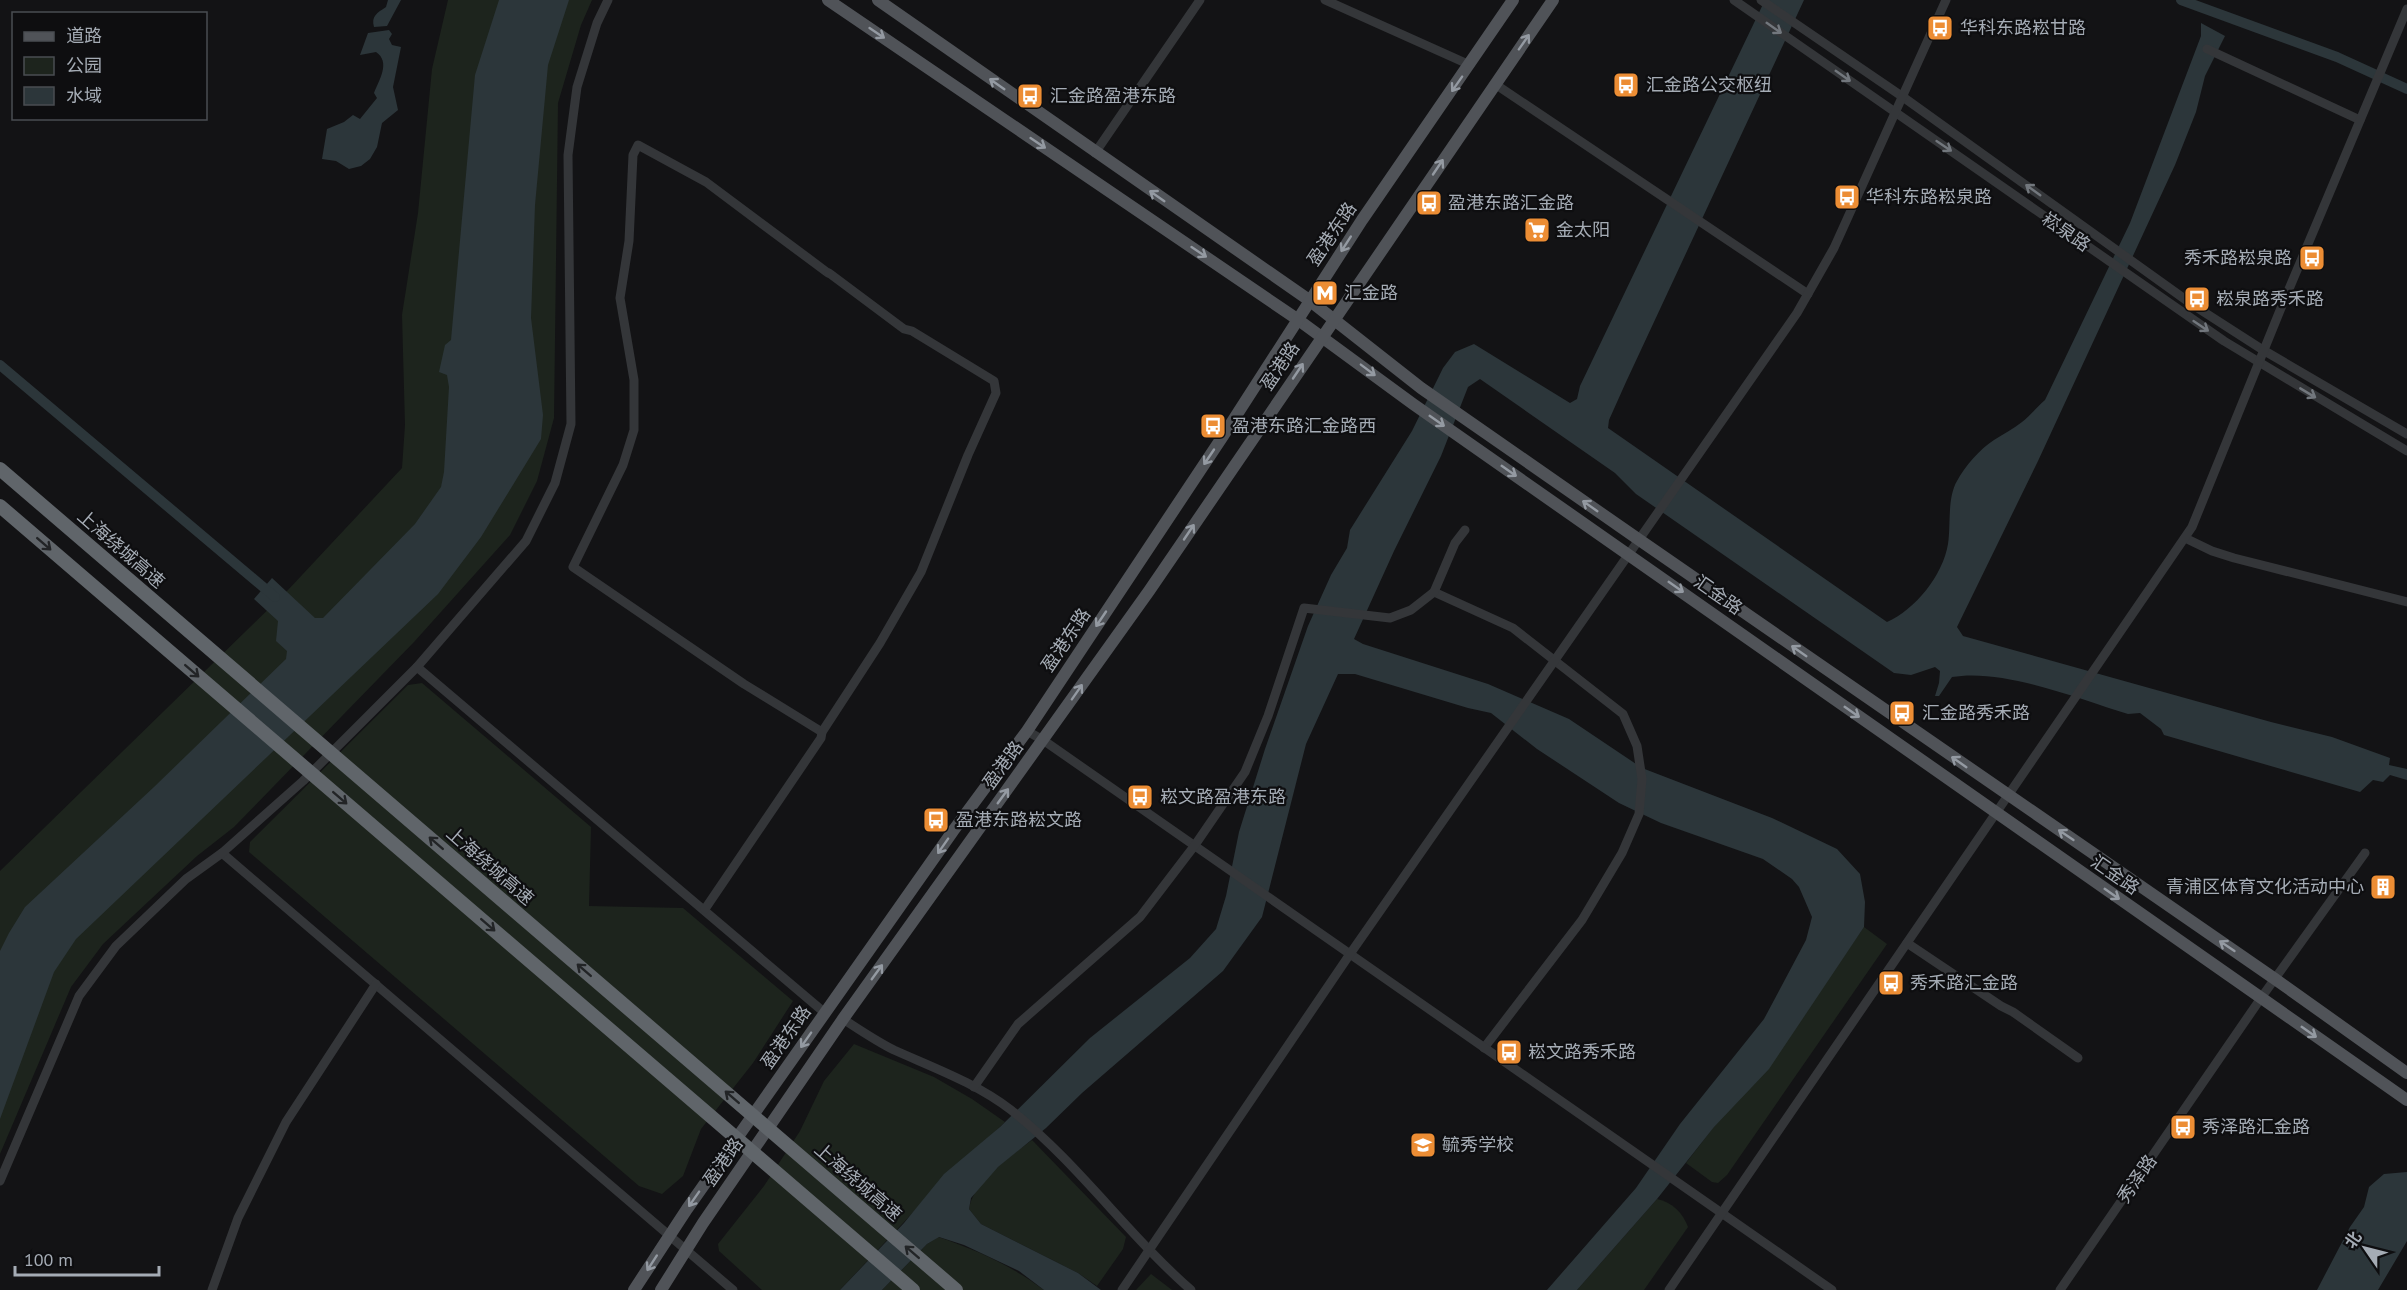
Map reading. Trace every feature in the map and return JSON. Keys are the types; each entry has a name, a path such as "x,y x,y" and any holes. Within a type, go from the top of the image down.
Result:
{"highway":[{"name":"上海绕城高速","path":"0,469 956,1290"},
{"path":"0,506 913,1290"}],"main road":[{"name":"汇金路","path":"828,0 1322,336 1461,438 2407,1100"},
{"name":"汇金路","path":"878,0 1309,300 1421,388 2275,979 2407,1073"},
{"name":"盈港东路","path":"634,1290 825,1013 1027,731 1210,456 1362,220 1513,0"},
{"path":"1333,319 1553,0"},
{"name":"盈港路","path":"661,1290 843,1019 1149,591 1333,319"}],"street":[{"path":"0,1181 79,996 116,946 186,879 222,853 303,781 417,667 526,541 555,483 571,424 568,154 577,87 597,23 608,0"},
{"path":"1095,153 1200,0"},
{"path":"1325,0 1470,65"},
{"name":"崧泉路","path":"1734,0 2135,281 2258,363 2405,450"},
{"name":"崧泉路","path":"1761,0 1903,97 2114,249 2263,350 2407,434"},
{"path":"1122,1290 1350,954 1684,472 1774,347 1808,294 1834,248 1947,0"},
{"path":"1669,1290 2185,538 2201,506 2263,350 2407,9"},
{"path":"2207,49 2360,120"},
{"path":"1495,84 1808,294"},
{"path":"705,909 821,738 822,732 880,643 921,572 968,455 996,393 994,381 912,331 904,329 706,182 638,145 633,155 629,242 620,298 633,380 634,430 623,465 573,567 744,684 822,732"},
{"path":"974,1087 1018,1024 1140,916 1245,772 1268,716 1304,608 1390,618 1412,610 1434,592 1455,543 1465,530"},
{"path":"2185,538 2212,551 2234,558 2407,602"},
{"path":"1434,592 1513,628 1623,714 1637,746 1642,779 1638,814 1622,853 1582,920 1484,1048"},
{"path":"417,667 825,1013"},
{"path":"1027,731 1832,1290"},
{"path":"222,853 733,1290"},
{"name":"秀泽路","path":"2060,1290 2261,998 2365,853"},
{"path":"1907,943 2013,1012 2078,1058"},
{"path":"212,1290 238,1218 286,1122 376,984"},
{"path":"843,1019 886,1045 933,1065 974,1087 1011,1110 1044,1138 1149,1251 1191,1290"}],"green space":[{"path":"448,0 592,0 581,25 558,103 554,418 537,481 510,535 414,642 234,827 197,856 103,944 71,987 0,1154 0,871 288,590 402,468 405,425 402,315 418,213 432,69"},
{"path":"422,683 591,827 589,906 683,908 793,1001 753,1063 701,1129 683,1176 662,1194 639,1186 249,852 250,842 408,685"},
{"path":"1864,927 1887,944 1727,1175 1718,1183 1712,1182 1686,1163 1829,977"},
{"path":"854,1044 934,1077 1005,1122 920,1205 840,1290 762,1290 719,1251 718,1244 764,1186 800,1131 824,1081"},
{"path":"1032,1140 1126,1237 1123,1249 1097,1286 1078,1273 981,1224 969,1209 978,1189 994,1170"},
{"path":"1657,1199 1676,1209 1688,1227 1644,1290 1577,1290"},
{"path":"938,1237 994,1259 1044,1290 882,1290 927,1244"},
{"path":"1151,1274 1172,1290 1136,1290"}],"water":[{"path":"388,0 401,0 387,26 374,27 374,17 386,7"},
{"path":"499,0 569,0 548,65 535,205 531,318 543,415 541,439 481,537 438,594 76,939 54,972 0,1119 0,951 25,907 154,787 286,659 287,651 276,641 278,621 254,599 272,578 315,618 323,618 415,524 441,487 449,387 447,375 439,372 445,345 451,340 475,75"},
{"path":"1765,0 1804,0 1626,382 1609,420 1608,428 1887,622 1908,609 1934,579 1945,556 1952,495 1964,470 1983,448 2022,422 2045,400 2130,223 2201,36 2201,23 2225,36 2205,76 2196,112 2175,165 2038,461 1957,627 1963,636 2332,737 2390,758 2389,765 2407,769 2407,780 2390,775 2383,782 2373,780 2360,792 2164,735 2161,729 2140,713 2128,714 2041,686 2017,681 1972,675 1952,677 1939,696 1935,696 1940,671 1935,667 1911,675 1894,673 1636,494 1615,473 1480,379 1468,387 1441,456 1354,639 1363,644 1488,684 1569,719 1642,768 1772,818 1837,849 1860,874 1865,902 1864,927 1769,1069 1714,1127 1657,1199 1577,1290 1547,1290 1636,1188 1680,1124 1764,1019 1806,940 1812,917 1799,887 1792,879 1763,859 1661,823 1619,803 1537,749 1491,713 1355,674 1338,674 1306,744 1262,917 1223,971 1082,1093 1046,1128 998,1167 971,1198 969,1209 981,1224 1078,1273 1101,1290 1044,1290 1019,1271 964,1245 939,1237 927,1244 882,1290 840,1290 904,1223 944,1174 1000,1127 1090,1038 1190,958 1216,929 1226,896 1239,832 1308,626 1331,575 1347,548 1350,530 1412,431 1443,368 1455,352 1474,344 1570,403 1577,399 1580,386"},
{"path":"389,30 392,34 389,39 392,45 401,47 393,87 398,110 382,123 377,147 370,159 361,166 349,169 336,161 322,159 327,129 344,122 353,115 360,119 377,98 374,93 383,71 383,61 376,52 360,55 368,33"},
{"path":"2407,1172 2407,1241 2378,1290 2317,1290 2350,1227 2364,1207 2369,1187 2384,1174"}],"waterway":[{"path":"2181,0 2337,57 2407,89"},
{"path":"0,365 275,597"}],"place":[{"name":"华科东路崧甘路","path":"1940,28"},
{"name":"汇金路公交枢纽","path":"1626,85"},
{"name":"汇金路盈港东路","path":"1030,96"},
{"name":"华科东路崧泉路","path":"1847,197"},
{"name":"盈港东路汇金路","path":"1429,203"},
{"name":"金太阳","path":"1537,230"},
{"name":"秀禾路崧泉路","path":"2312,258"},
{"name":"汇金路","path":"1325,293"},
{"name":"崧泉路秀禾路","path":"2197,299"},
{"name":"盈港东路汇金路西","path":"1213,426"},
{"name":"汇金路秀禾路","path":"1902,713"},
{"name":"崧文路盈港东路","path":"1140,797"},
{"name":"盈港东路崧文路","path":"936,820"},
{"name":"青浦区体育文化活动中心","path":"2383,887"},
{"name":"秀禾路汇金路","path":"1891,983"},
{"name":"崧文路秀禾路","path":"1509,1052"},
{"name":"秀泽路汇金路","path":"2183,1127"},
{"name":"毓秀学校","path":"1423,1145"}]}
